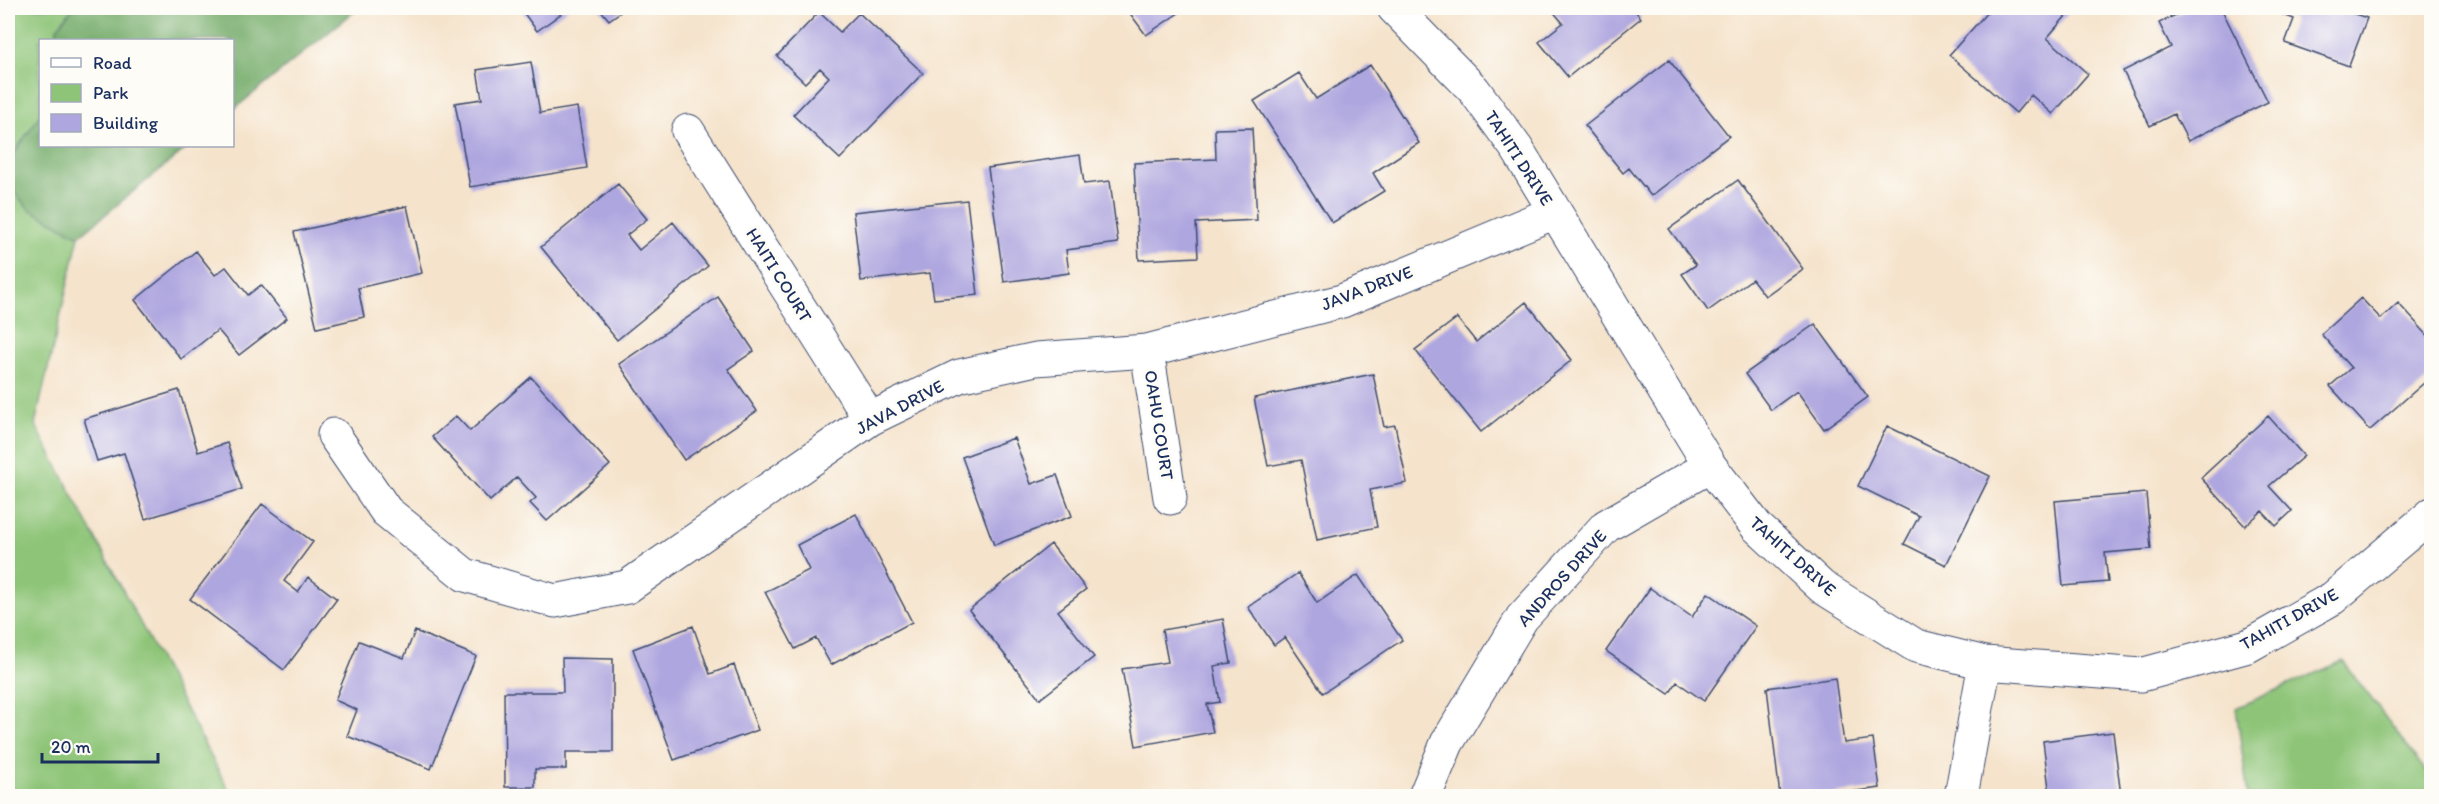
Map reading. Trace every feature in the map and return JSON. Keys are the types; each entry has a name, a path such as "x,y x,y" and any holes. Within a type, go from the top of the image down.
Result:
{"street":[{"name":"TAHITI DRIVE","path":"1394,8 1474,90 1517,149 1710,466 1757,527 1822,587 1916,646 1985,663 2141,675 2248,646 2333,598 2432,514"},
{"name":"HAITI COURT","path":"688,131 870,419"},
{"name":"JAVA DRIVE","path":"334,435 386,511 465,575 555,601 627,587 870,419 959,376 1036,358 1147,351 1342,301 1555,212"},
{"name":"OAHU COURT","path":"1147,351 1170,498"},
{"name":"ANDROS DRIVE","path":"1425,796 1447,743 1522,618 1606,526 1710,466"},
{"path":"1961,796 1985,663"}],"green space":[{"path":"8,8 73,8 57,28 58,39 39,39 39,116 8,162"},
{"path":"73,8 355,8 356,10 234,109 234,39 58,39 57,28"},
{"path":"39,116 39,147 188,147 79,236 29,209 8,185 8,162"},
{"path":"8,185 29,209 79,236 35,424 232,796 8,796"},
{"path":"2343,661 2431,778 2431,796 2248,796 2236,708"}],"building":[{"path":"520,8 569,8 537,31"},
{"path":"599,8 626,8 609,20"},
{"path":"1126,8 1186,8 1146,35"},
{"path":"1550,8 1633,8 1641,18 1568,77 1539,42 1563,23"},
{"path":"1991,8 2073,8 2047,38 2088,74 2053,114 2031,95 2016,113 1949,55"},
{"path":"2190,8 2221,8 2268,102 2188,141 2174,114 2150,126 2123,71 2171,47 2159,23"},
{"path":"2265,8 2336,8 2367,18 2349,66 2285,43 2294,19"},
{"path":"819,12 840,32 859,13 923,73 840,159 793,115 829,77 820,68 805,83 777,56"},
{"path":"1669,60 1729,136 1651,196 1629,168 1623,173 1585,126"},
{"path":"531,62 540,113 577,107 587,168 470,187 455,103 482,99 477,70"},
{"path":"1370,65 1419,143 1373,173 1384,191 1332,223 1254,101 1299,73 1316,99"},
{"path":"1252,128 1257,220 1196,223 1198,257 1139,260 1134,163 1216,159 1215,129"},
{"path":"1080,155 1084,184 1110,181 1118,243 1066,250 1069,273 1004,282 988,168"},
{"path":"1738,180 1803,269 1765,296 1752,279 1708,311 1682,274 1696,265 1669,229"},
{"path":"618,184 647,219 627,235 639,250 673,222 708,266 617,340 541,247"},
{"path":"967,200 978,295 934,299 930,273 861,281 853,212"},
{"path":"407,206 422,273 358,288 364,317 317,328 294,232"},
{"path":"196,251 215,275 226,267 248,295 261,285 287,318 239,355 218,330 181,359 135,300"},
{"path":"718,297 754,351 728,369 757,411 684,460 619,364"},
{"path":"2361,298 2381,319 2398,303 2432,340 2432,376 2370,430 2330,386 2351,368 2321,334"},
{"path":"1526,302 1572,360 1481,432 1415,350 1457,318 1476,342"},
{"path":"1815,324 1868,397 1824,429 1797,391 1771,410 1745,374"},
{"path":"1373,374 1384,427 1395,425 1407,483 1370,490 1377,527 1317,540 1301,460 1268,466 1254,398"},
{"path":"531,377 610,465 547,521 530,503 536,498 517,477 490,501 432,437 456,416 470,431"},
{"path":"179,390 198,452 227,443 242,489 145,519 124,453 97,461 84,419"},
{"path":"2268,416 2304,456 2269,486 2292,511 2276,526 2262,511 2245,526 2201,478"},
{"path":"1887,426 1990,476 1946,565 1904,544 1919,516 1858,486"},
{"path":"1014,438 1031,484 1057,475 1072,516 994,545 962,457"},
{"path":"2146,493 2151,549 2105,553 2108,582 2063,586 2055,501"},
{"path":"262,504 313,542 284,581 298,592 308,577 337,599 284,670 190,599"},
{"path":"856,514 912,622 831,665 816,638 795,649 765,592 809,570 797,545"},
{"path":"1051,544 1086,589 1058,611 1094,657 1040,699 969,610"},
{"path":"1298,573 1317,603 1358,575 1402,640 1323,693 1285,637 1274,645 1248,607"},
{"path":"1650,588 1692,617 1708,593 1756,626 1704,701 1677,682 1669,694 1606,651"},
{"path":"1223,619 1231,663 1214,666 1220,702 1207,704 1213,732 1136,746 1122,669 1168,662 1162,630"},
{"path":"693,626 710,674 734,665 758,730 674,760 633,649"},
{"path":"415,631 476,656 431,769 347,736 357,710 335,700 359,641 404,658"},
{"path":"562,658 613,659 613,752 566,752 566,769 535,769 535,787 505,787 504,692 563,692"},
{"path":"1835,678 1844,743 1873,739 1880,788 1817,796 1780,796 1767,688"},
{"path":"2113,732 2121,796 2050,796 2043,741"}]}
